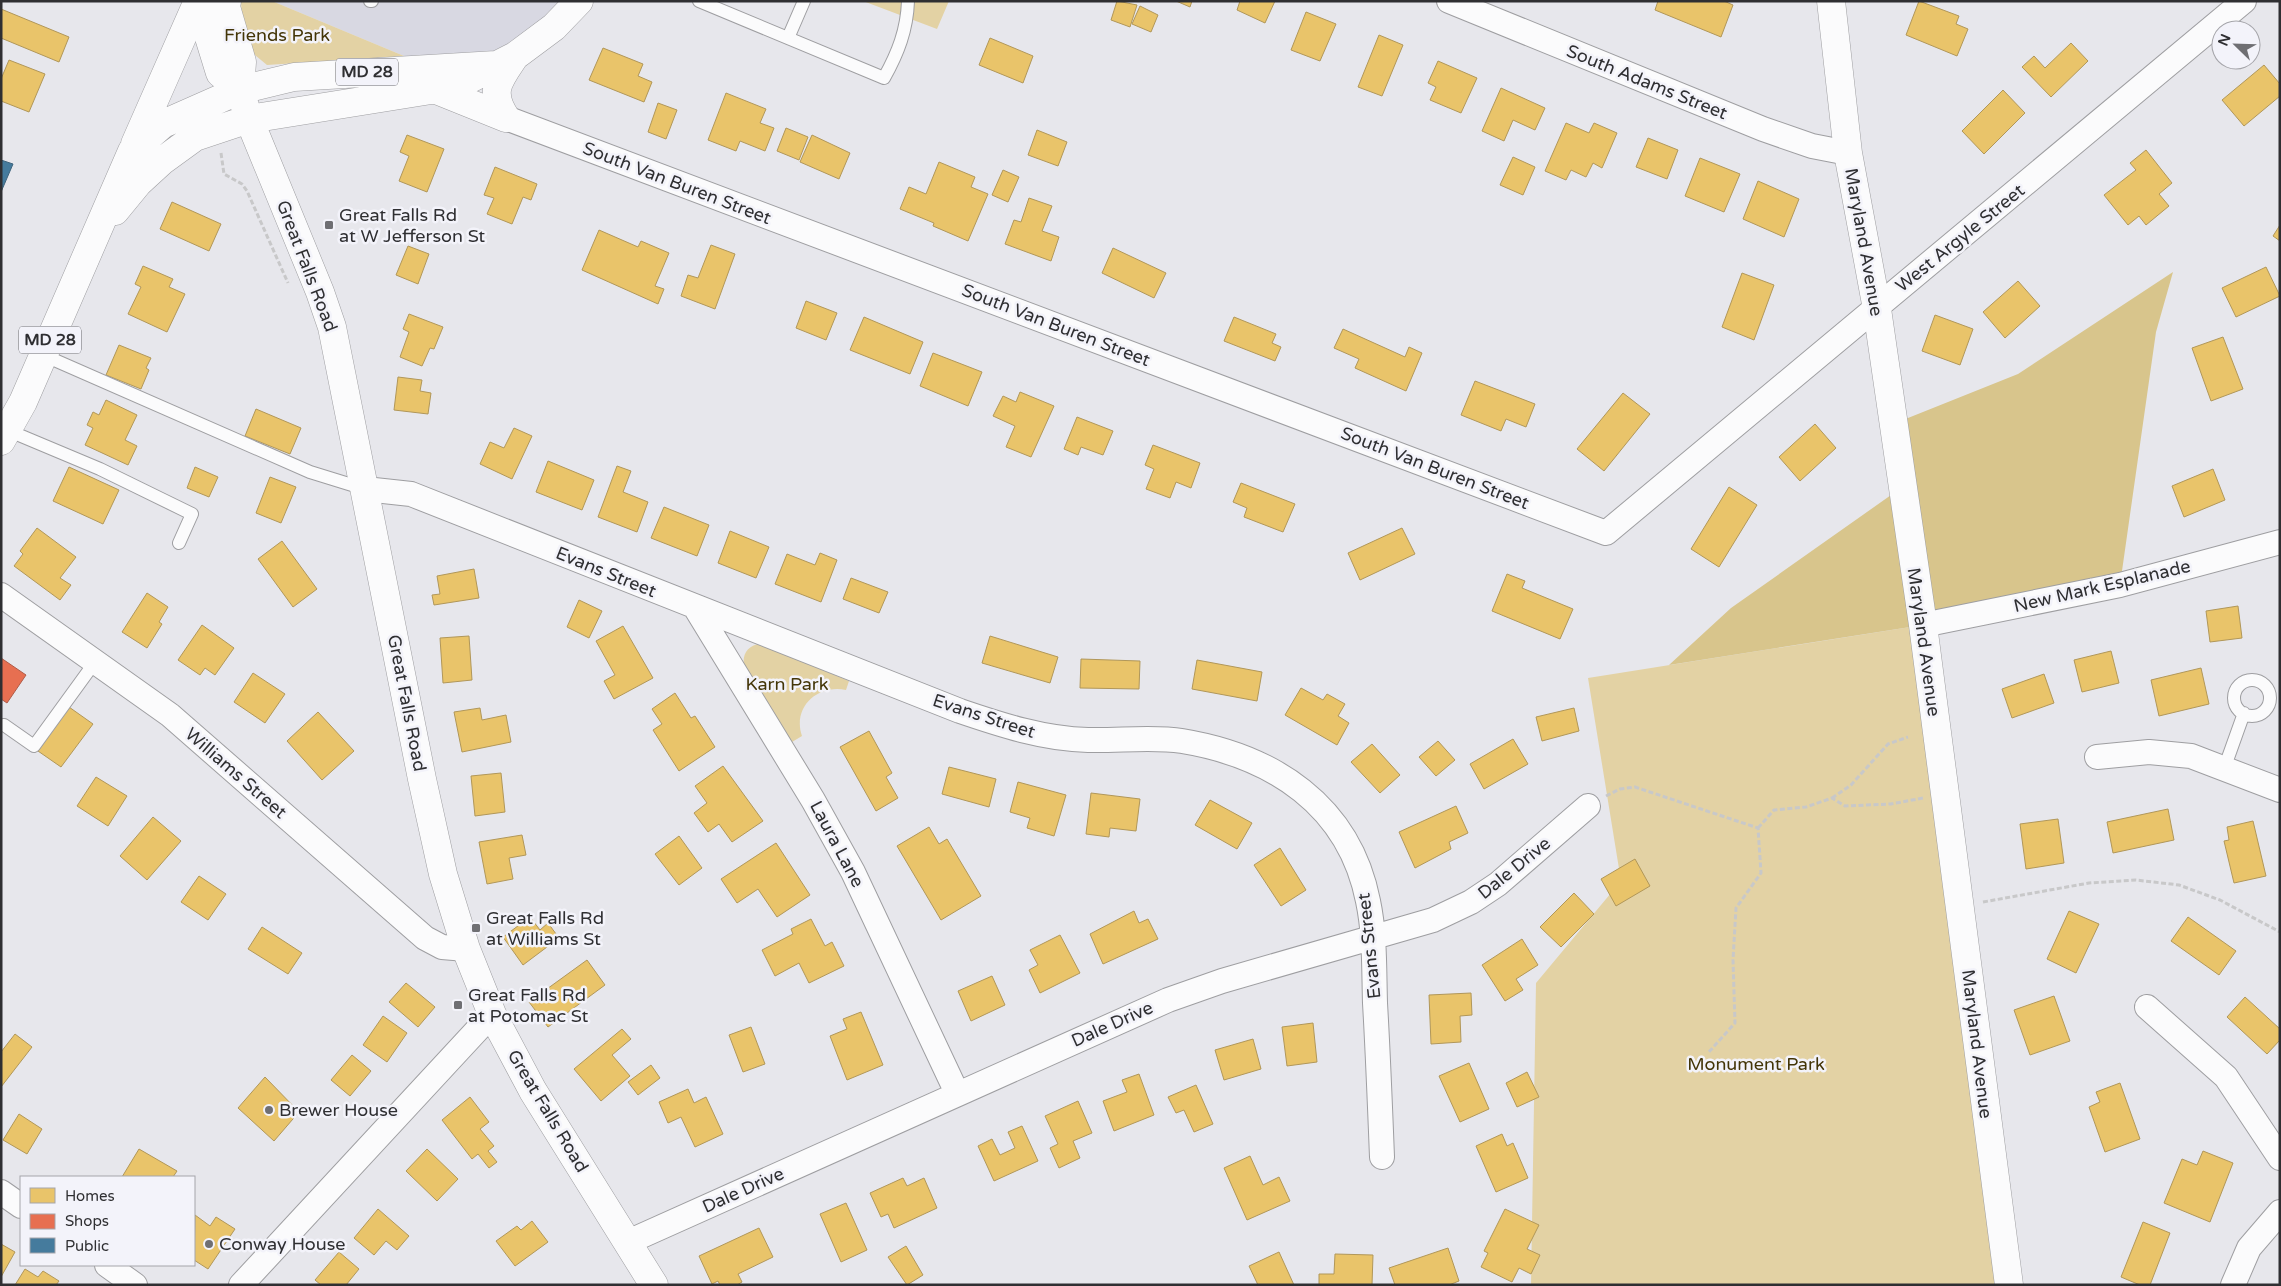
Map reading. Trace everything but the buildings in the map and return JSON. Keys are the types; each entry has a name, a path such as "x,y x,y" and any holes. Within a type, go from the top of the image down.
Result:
{"main road":[{"path":"132,151 198,1"},
{"path":"205,1 208,34 220,73 240,90"},
{"path":"228,1 226,6 242,62 240,90"},
{"name":"MD 28","path":"93,237 138,183 162,161 195,137 248,119 456,86 506,61 554,27 579,1"},
{"name":"Maryland Avenue","path":"1831,1 1848,153 1877,309 1923,625 2009,1285"},
{"path":"506,61 496,91 498,106 506,118"},
{"name":"MD 28","path":"4,436 23,402 93,237 132,151 163,124 240,90 294,76 506,61"},
{"path":"434,89 506,118"},
{"name":"Great Falls Road","path":"240,90 248,119 320,292 332,327 428,807 443,874 466,949 492,1014 533,1091 654,1285"}],"street":[{"name":"South Adams Street","path":"1448,1 1763,130 1812,146 1848,153"},
{"name":"West Argyle Street","path":"1606,533 1877,309 1896,290 1970,231 2244,1"},
{"name":"South Van Buren Street","path":"506,118 1606,533"},
{"name":"Evans Street","path":"365,488 410,494 1002,726 1044,735 1086,740 1179,740 1214,747 1249,758 1280,773 1308,793 1338,828 1360,873 1368,901 1372,938 1382,1157"},
{"name":"New Mark Esplanade","path":"1923,625 2120,585 2280,542"},
{"name":"Williams Street","path":"1,595 170,716 425,938 442,947 466,949"},
{"name":"Laura Lane","path":"695,607 813,800 853,872 957,1093"},
{"path":"2097,757 2149,752 2190,756 2280,790"},
{"name":"Dale Drive","path":"628,1242 1168,1000 1222,981 1433,920 1470,902 1498,884 1588,806"},
{"path":"2148,1007 2226,1076 2280,1158"},
{"path":"241,1285 492,1014"},
{"path":"1,1192 20,1205"},
{"path":"2233,1285 2248,1248 2280,1212"},
{"path":"108,1266 136,1285"}],"lane":[{"path":"699,1 884,78 897,54 907,23 908,1"},
{"path":"788,38 804,1"},
{"path":"43,355 310,472 365,488"},
{"path":"4,436 100,469 192,514 179,543"},
{"path":"4,725 34,746 95,662"},
{"path":"2224,769 2244,713"}],"path":[{"path":"1708,1053 1735,1023 1734,960 1736,908 1761,873 1758,828 1774,810 1806,807 1832,798 1851,786 1888,744 1908,737"},
{"path":"1588,806 1620,788 1636,787 1758,828"},
{"path":"1832,798 1845,806 1864,806 1898,803 1944,793"},
{"path":"1978,903 2089,883 2136,880 2179,885 2220,900 2280,932"}],"shaded area":[{"path":"272,1 579,1 515,56 423,68 404,56"},
{"path":"2173,272 2156,332 2120,585 1923,625 1669,665 1731,608 1901,488 1893,424 2018,374"}],"green space":[{"name":"Friends Park","path":"241,1 272,1 404,56 267,65 249,50 242,22"},
{"path":"863,1 949,1 937,29"},
{"name":"Monument Park","path":"1923,625 2009,1285 1531,1285 1536,983 1621,881 1588,678"},
{"name":"Karn Park","path":"760,644 849,681 846,690 826,691 817,694 810,700 804,707 801,716 802,736 792,742 744,666 745,654 749,648"}],"place":[{"name":"Great Falls Rd at W Jefferson St","path":"329,225"},
{"name":"Great Falls Rd at Williams St","path":"476,928"},
{"name":"Great Falls Rd at Potomac St","path":"458,1005"},
{"name":"Brewer House","path":"269,1110"},
{"name":"Conway House","path":"209,1244"}]}
